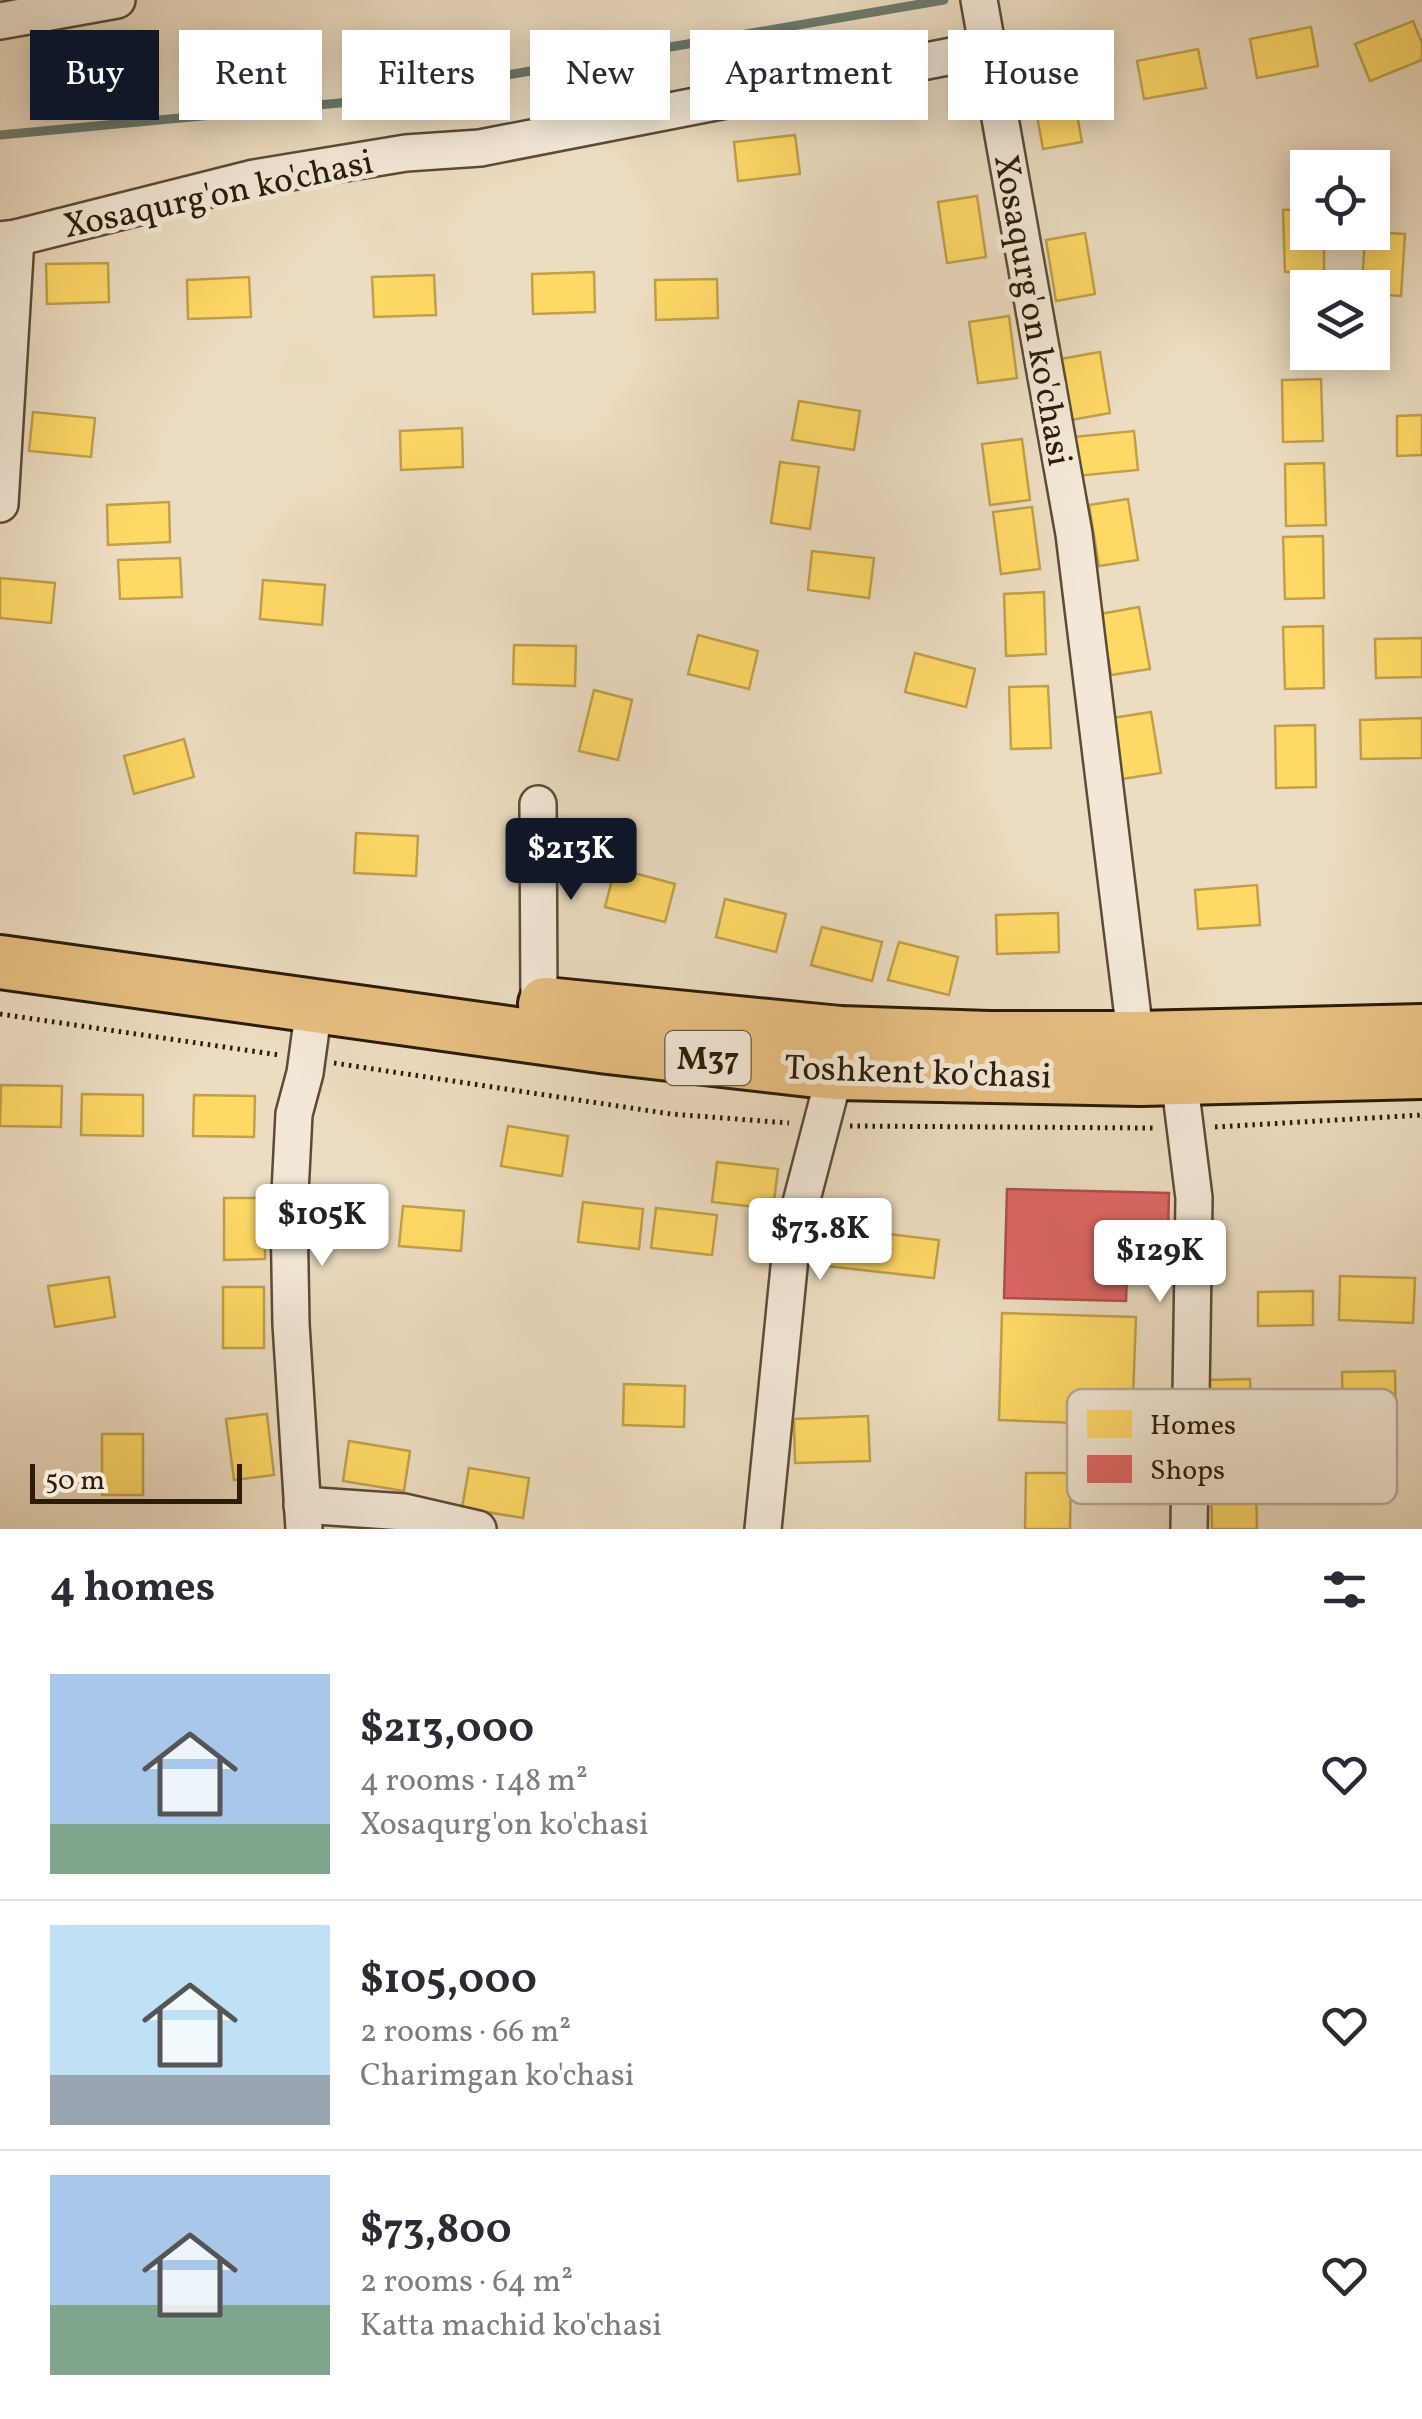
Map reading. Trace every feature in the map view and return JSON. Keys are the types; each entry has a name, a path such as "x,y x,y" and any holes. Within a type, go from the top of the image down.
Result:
{"highway":[{"name":"Toshkent ko'chasi","path":"0,930 540,1004 838,1053"},
{"name":"Toshkent ko'chasi","path":"0,962 608,1047 1422,1072"},
{"name":"Toshkent ko'chasi","path":"1153,1065 1422,1031"}],"street":[{"path":"0,21 116,0"},
{"path":"979,0 985,30"},
{"name":"Xosaqurg'on ko'chasi","path":"0,504 8,239 254,178 406,153 480,148 948,57"},
{"name":"Xosaqurg'on ko'chasi","path":"1001,120 1074,534 1153,1065 1194,1198 1191,1389"},
{"path":"538,804 540,1004"},
{"path":"314,1007 305,1073 294,1114 289,1212 291,1324 303,1517 404,1512 478,1529"},
{"path":"763,1529 792,1237 838,1053"},
{"name":"Xosaqurg'on ko'chasi","path":"1189,1504 1189,1529"}],"building: Homes":[{"path":"1413,21 1422,43 1422,60 1370,81 1355,44"},
{"path":"1311,27 1318,66 1257,78 1250,39"},
{"path":"1198,49 1206,88 1144,99 1137,61"},
{"path":"1038,120 1078,120 1082,142 1043,149"},
{"path":"795,135 800,174 738,181 734,142"},
{"path":"977,196 986,257 947,263 938,202"},
{"path":"1283,210 1290,210 1290,250 1324,250 1324,270 1285,272"},
{"path":"1085,233 1095,294 1056,301 1046,240"},
{"path":"1390,233 1405,234 1401,296 1390,295 1390,270 1363,270 1364,250 1390,250"},
{"path":"108,263 109,302 47,304 46,264"},
{"path":"594,272 595,312 533,314 532,274"},
{"path":"434,275 436,315 374,317 372,277"},
{"path":"249,277 251,317 188,319 187,280"},
{"path":"717,279 718,318 656,320 655,280"},
{"path":"1009,316 1017,378 978,383 969,322"},
{"path":"1100,352 1110,413 1071,420 1060,359"},
{"path":"1321,379 1323,441 1283,442 1282,380"},
{"path":"799,401 860,411 854,450 792,440"},
{"path":"33,412 95,418 91,457 29,451"},
{"path":"1422,415 1422,455 1397,456 1397,416"},
{"path":"462,428 463,467 401,470 400,431"},
{"path":"1134,431 1138,470 1076,476 1072,437"},
{"path":"1022,439 1030,500 990,505 982,444"},
{"path":"780,462 819,467 810,529 771,523"},
{"path":"1324,463 1326,525 1286,526 1285,464"},
{"path":"1128,499 1138,560 1099,566 1089,505"},
{"path":"169,502 170,542 108,545 107,505"},
{"path":"1032,507 1040,569 1001,574 993,512"},
{"path":"1323,536 1324,598 1285,599 1283,537"},
{"path":"812,551 874,558 869,598 808,590"},
{"path":"180,558 182,597 120,599 118,560"},
{"path":"0,578 55,583 51,623 0,618"},
{"path":"263,580 325,585 322,625 260,619"},
{"path":"1044,592 1046,654 1006,656 1004,594"},
{"path":"1139,607 1150,669 1111,675 1100,614"},
{"path":"1323,626 1324,688 1285,689 1283,627"},
{"path":"698,635 758,651 749,689 688,674"},
{"path":"1422,638 1422,677 1376,678 1375,639"},
{"path":"514,645 576,646 575,686 513,684"},
{"path":"915,653 975,669 966,707 905,692"},
{"path":"1048,686 1051,748 1011,749 1009,687"},
{"path":"594,690 632,700 618,760 579,751"},
{"path":"1151,712 1161,773 1122,779 1112,718"},
{"path":"1422,718 1422,758 1361,759 1360,720"},
{"path":"1315,725 1316,787 1276,788 1275,726"},
{"path":"184,739 194,777 134,794 124,756"},
{"path":"356,833 418,836 416,876 354,873"},
{"path":"615,868 675,884 665,922 605,907"},
{"path":"1257,885 1260,925 1198,929 1195,890"},
{"path":"725,899 786,914 776,952 716,937"},
{"path":"1058,913 1059,952 997,954 996,915"},
{"path":"822,927 882,942 872,981 811,965"},
{"path":"899,942 958,957 949,995 888,980"},
{"path":"1,1085 62,1086 61,1127 0,1126"},
{"path":"82,1094 143,1095 143,1136 81,1135"},
{"path":"194,1095 255,1096 254,1137 193,1136"},
{"path":"508,1126 568,1136 562,1176 501,1166"},
{"path":"717,1162 778,1169 773,1209 712,1202"},
{"path":"320,1195 381,1198 379,1239 318,1235"},
{"path":"224,1198 265,1198 265,1259 224,1260"},
{"path":"583,1202 643,1209 639,1249 578,1242"},
{"path":"403,1206 464,1211 461,1251 399,1246"},
{"path":"656,1208 717,1215 712,1255 651,1248"},
{"path":"813,1225 939,1240 934,1278 808,1264"},
{"path":"1340,1276 1415,1278 1413,1323 1339,1320"},
{"path":"109,1277 115,1317 55,1327 48,1286"},
{"path":"223,1287 264,1287 264,1348 223,1348"},
{"path":"1313,1291 1313,1325 1258,1326 1258,1292"},
{"path":"1002,1313 1136,1317 1133,1389 1067,1389 1067,1423 999,1420"},
{"path":"1395,1371 1395,1389 1342,1389 1342,1372"},
{"path":"1250,1379 1250,1389 1205,1389 1205,1380"},
{"path":"624,1384 685,1386 684,1427 623,1425"},
{"path":"267,1414 274,1475 234,1480 226,1419"},
{"path":"868,1416 870,1461 795,1463 794,1419"},
{"path":"102,1434 143,1434 143,1495 102,1495"},
{"path":"349,1441 410,1451 404,1491 343,1481"},
{"path":"469,1468 529,1478 523,1518 462,1508"},
{"path":"1026,1473 1067,1473 1070,1529 1025,1529"},
{"path":"1211,1504 1256,1504 1257,1529 1212,1529"}],"building: Shops":[{"path":"1007,1189 1169,1193 1167,1274 1127,1273 1126,1301 1004,1298"}],"waterway":[{"path":"0,135 350,102 944,0"}]}
